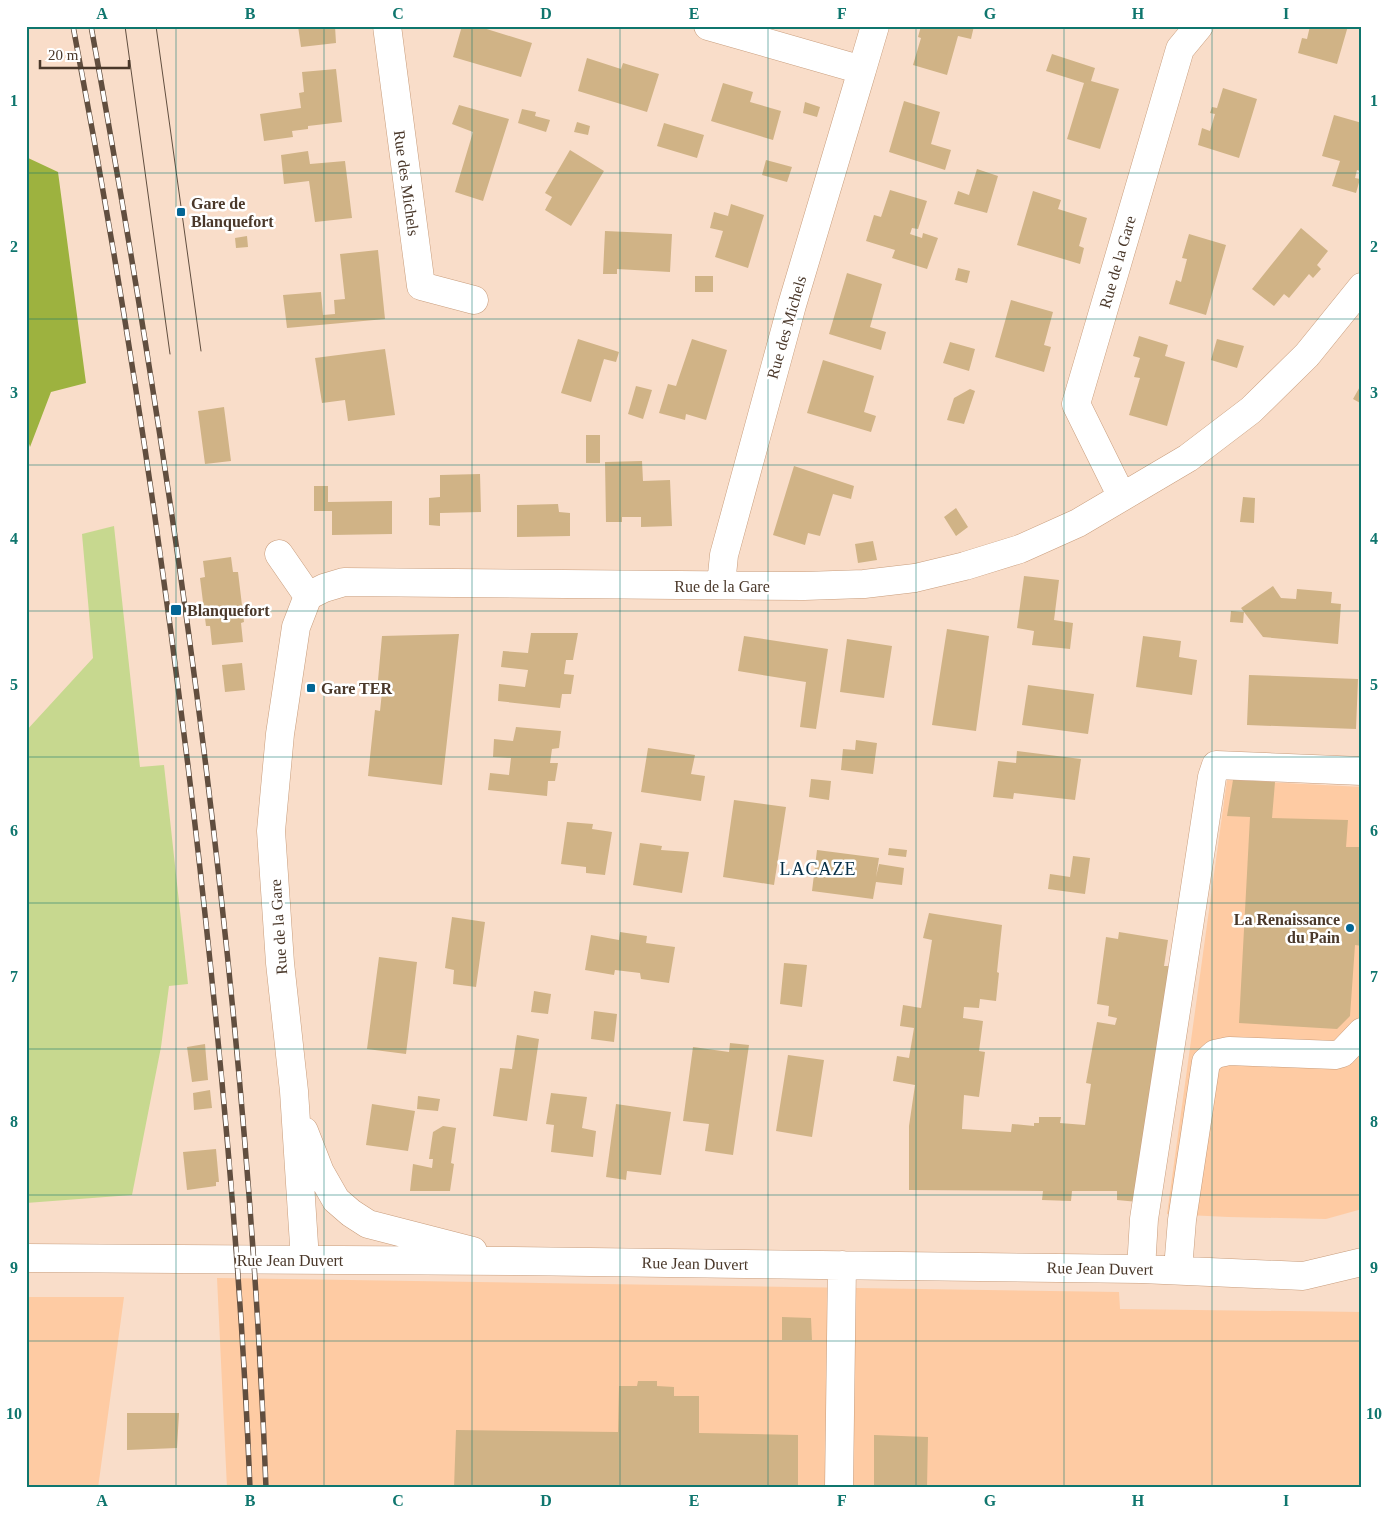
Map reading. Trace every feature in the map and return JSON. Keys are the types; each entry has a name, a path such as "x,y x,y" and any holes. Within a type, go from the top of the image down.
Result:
{"street":[{"name":"Rue des Michels","path":"386,26 421,286 474,300"},
{"path":"708,26 862,70"},
{"name":"Rue des Michels","path":"721,586 724,555 792,305 875,26"},
{"name":"Rue de la Gare","path":"1122,497 1076,404 1180,49 1199,26"},
{"name":"Rue de la Gare","path":"305,1260 294,1091 280,962 271,831 280,734 296,627 308,596 324,588 344,582 721,586 864,584 915,578 965,566 1020,549 1078,523 1188,458 1251,410 1307,355 1362,287"},
{"path":"279,554 308,596"},
{"path":"1141,1268 1144,1219 1212,777 1216,765 1362,771"},
{"path":"1178,1269 1182,1220 1206,1062 1215,1054 1229,1051 1335,1055 1342,1053 1362,1032"},
{"path":"294,1091 307,1141 320,1172 336,1200 351,1213 368,1224 513,1261"},
{"name":"Rue Jean Duvert","path":"26,1258 1141,1268 1303,1276 1362,1262"},
{"path":"839,1488 842,1265"}],"shaded area":[{"path":"1227,780 1362,787 1362,1209 1326,1219 1167,1214"},
{"path":"217,1278 1119,1292 1120,1309 1362,1312 1362,1488 227,1488"},
{"path":"26,1297 124,1297 98,1488 26,1488"}],"green space":[{"path":"26,157 58,172 86,383 51,392 30,447 26,434"},
{"path":"114,526 140,767 164,765 188,984 169,986 161,1047 132,1195 26,1203 26,731 93,658 82,534"}],"building":[{"path":"298,26 335,26 336,43 301,47"},
{"path":"462,26 477,26 532,43 521,77 453,57"},
{"path":"921,26 974,26 971,39 958,36 947,75 913,65 921,38 918,37"},
{"path":"1310,26 1348,26 1337,64 1298,53 1302,38 1307,39"},
{"path":"1052,54 1095,68 1091,81 1119,89 1100,149 1067,139 1084,83 1046,71"},
{"path":"587,58 621,69 623,63 659,74 647,112 578,91"},
{"path":"336,69 342,122 308,126 308,129 292,131 293,137 264,141 260,114 301,108 299,93 304,92 302,72"},
{"path":"723,83 753,92 750,102 781,111 773,140 711,121"},
{"path":"1223,88 1257,99 1239,158 1198,145 1202,128 1210,131 1215,114 1210,113 1212,107 1217,108"},
{"path":"904,101 940,112 931,144 951,150 945,170 889,152"},
{"path":"805,102 820,107 817,117 803,113"},
{"path":"459,105 509,119 483,201 455,192 473,132 452,124"},
{"path":"522,109 536,112 535,116 550,120 546,132 518,123"},
{"path":"1334,115 1362,123 1362,154 1359,164 1362,165 1362,172 1357,170 1355,178 1360,179 1356,193 1332,186 1340,161 1322,156"},
{"path":"577,122 590,126 588,135 574,132"},
{"path":"664,123 704,135 697,158 657,146"},
{"path":"570,150 604,171 571,226 545,210 552,197 545,193"},
{"path":"308,151 310,164 345,161 352,218 315,222 309,181 284,184 281,155"},
{"path":"766,160 792,167 787,182 762,175"},
{"path":"977,169 998,176 987,213 954,204 958,191 969,195"},
{"path":"890,190 927,201 918,229 912,228 910,234 922,238 923,233 938,238 927,269 892,258 895,250 866,241 874,215 881,217"},
{"path":"1033,191 1061,200 1058,209 1087,218 1079,246 1084,248 1080,264 1017,245"},
{"path":"731,204 764,215 748,268 715,257 723,231 710,228 714,212 728,216"},
{"path":"1301,228 1328,251 1317,265 1321,269 1313,278 1309,274 1289,298 1284,294 1274,306 1252,289"},
{"path":"605,231 672,234 670,272 617,269 617,274 603,274"},
{"path":"1189,234 1226,245 1206,315 1169,304 1176,280 1181,282 1187,259 1182,258"},
{"path":"247,236 248,247 236,248 235,238"},
{"path":"378,250 385,319 287,328 283,295 321,292 323,315 335,314 334,300 345,299 340,254"},
{"path":"958,268 970,271 967,283 955,280"},
{"path":"847,273 882,284 870,327 886,332 881,350 829,334"},
{"path":"695,276 713,276 713,292 695,292"},
{"path":"1011,300 1053,312 1044,345 1051,347 1044,372 995,357"},
{"path":"1139,336 1168,345 1165,356 1185,362 1167,426 1129,415 1140,378 1134,377 1140,358 1133,356"},
{"path":"578,339 619,352 616,362 604,359 591,402 561,393"},
{"path":"692,339 727,350 706,420 686,414 685,420 659,413 668,384 676,386"},
{"path":"1217,339 1244,346 1237,368 1211,360"},
{"path":"950,342 975,349 969,371 943,363"},
{"path":"385,349 395,415 348,421 345,400 322,403 315,358"},
{"path":"823,360 874,376 864,412 876,416 871,432 807,413"},
{"path":"1362,383 1362,404 1353,399"},
{"path":"636,386 652,390 643,419 628,414"},
{"path":"970,389 975,391 964,424 947,420 954,398"},
{"path":"224,407 231,461 205,464 198,411"},
{"path":"586,435 600,435 600,463 586,463"},
{"path":"642,461 643,481 670,480 672,526 641,527 641,517 622,517 622,522 606,522 605,462"},
{"path":"794,466 854,486 851,499 833,494 820,536 808,533 805,545 773,535"},
{"path":"480,474 481,512 440,513 440,526 429,525 429,498 440,497 440,475"},
{"path":"314,486 328,486 328,502 392,501 392,534 332,535 332,511 314,511"},
{"path":"1243,497 1255,498 1254,523 1240,522"},
{"path":"558,504 559,512 570,513 570,536 517,537 517,505"},
{"path":"956,508 968,527 956,536 944,517"},
{"path":"873,541 877,560 858,563 855,544"},
{"name":"Blanquefort","path":"231,557 233,572 238,572 244,622 241,623 243,642 212,645 210,626 206,626 200,578 205,577 203,561"},
{"path":"1024,576 1059,580 1054,620 1073,623 1070,649 1032,645 1034,631 1017,628"},
{"path":"1273,586 1281,598 1296,599 1297,589 1332,592 1331,603 1341,604 1338,644 1263,637 1241,608"},
{"path":"1231,611 1244,612 1243,623 1230,622"},
{"path":"947,629 989,636 976,731 932,725"},
{"path":"531,633 578,633 573,660 566,660 564,674 574,675 571,694 562,694 560,708 498,701 499,684 525,687 528,670 501,667 503,651 528,653"},
{"path":"459,634 442,785 368,776 375,710 380,711 382,692 377,691 382,636"},
{"path":"744,636 828,649 816,729 800,727 806,682 738,671"},
{"path":"1143,636 1181,641 1179,657 1197,660 1192,695 1136,687"},
{"path":"847,639 892,646 884,698 840,692"},
{"path":"242,663 245,690 225,692 222,665"},
{"path":"1249,675 1358,679 1356,729 1247,725"},
{"path":"1028,685 1094,694 1088,734 1022,725"},
{"path":"516,727 561,731 559,748 552,749 550,763 558,763 555,781 548,781 547,796 488,790 490,773 509,775 511,758 493,757 494,739 513,741"},
{"path":"856,740 877,743 873,774 841,770 843,749 855,750"},
{"path":"648,748 695,755 691,774 705,776 701,801 641,792"},
{"path":"1017,751 1081,759 1075,800 1014,793 1013,799 993,797 998,761 1016,763"},
{"path":"811,779 831,781 829,800 809,797"},
{"path":"1233,780 1275,782 1272,818 1348,820 1346,847 1362,847 1362,946 1355,945 1350,1016 1337,1029 1239,1023 1250,817 1227,816"},
{"path":"734,800 786,807 774,885 723,877"},
{"path":"567,822 593,824 592,829 612,832 605,875 586,873 586,867 561,864"},
{"path":"640,843 662,846 661,850 689,852 682,893 633,885"},
{"path":"889,848 907,850 906,857 888,855"},
{"path":"817,850 879,858 876,877 879,864 904,868 902,885 876,882 873,899 812,891"},
{"path":"1073,856 1090,858 1085,894 1048,889 1050,874 1070,877"},
{"path":"929,913 1002,925 996,1001 980,999 979,1008 964,1007 963,1018 983,1021 979,1051 985,1052 979,1097 964,1095 962,1129 1011,1132 1012,1124 1034,1126 1034,1123 1039,1123 1039,1117 1061,1117 1060,1123 1085,1125 1091,1084 1086,1083 1097,1022 1115,1025 1117,1018 1108,1016 1109,1006 1097,1004 1106,937 1118,939 1119,932 1168,940 1164,966 1169,966 1138,1202 1117,1200 1117,1191 1072,1191 1071,1201 1042,1200 1043,1191 909,1190 909,1126 915,1085 893,1081 897,1056 909,1058 914,1028 900,1026 903,1005 921,1008 932,940 923,938"},
{"path":"452,917 485,922 476,987 453,984 454,970 445,968"},
{"path":"620,932 647,936 646,943 675,947 669,983 641,979 640,973 615,970 614,975 585,970 591,935 619,940"},
{"path":"379,957 417,962 406,1054 367,1049"},
{"path":"784,963 807,965 802,1007 780,1004"},
{"path":"534,991 551,994 548,1014 531,1012"},
{"path":"594,1011 617,1014 614,1042 591,1039"},
{"path":"517,1035 539,1039 527,1121 493,1116 500,1068 512,1069"},
{"path":"730,1043 749,1045 733,1155 705,1151 709,1124 683,1121 693,1047 729,1052"},
{"path":"205,1044 208,1080 192,1082 187,1047"},
{"path":"788,1055 824,1060 812,1137 776,1131"},
{"path":"210,1090 212,1108 194,1110 193,1093"},
{"path":"551,1093 587,1097 582,1128 596,1131 593,1157 551,1152 554,1125 546,1124"},
{"path":"418,1096 440,1099 438,1111 417,1109"},
{"path":"372,1104 415,1111 408,1151 366,1145"},
{"path":"616,1104 671,1112 661,1175 627,1171 626,1180 606,1177"},
{"path":"443,1126 456,1128 451,1163 454,1164 450,1191 410,1191 413,1164 432,1168 433,1159 429,1159 433,1132"},
{"path":"216,1149 219,1182 216,1182 216,1186 187,1190 183,1152"},
{"path":"782,1317 811,1318 812,1340 782,1340"},
{"path":"638,1381 657,1381 657,1386 674,1387 674,1396 699,1396 699,1433 798,1435 798,1488 454,1488 456,1430 618,1432 619,1386 637,1386"},
{"path":"127,1413 179,1413 177,1448 127,1450"},
{"path":"874,1435 928,1437 927,1488 874,1488"}],"tram line":[{"path":"125,26 170,354"},
{"path":"156,26 201,351"}],"railway":[{"path":"73,26 109,223 141,420 194,816 228,1152 241,1320 250,1488"},
{"path":"91,26 153,389 180,571 204,754 243,1120 257,1304 266,1488"}],"place":[{"name":"Gare de Blanquefort","path":"181,212"},
{"name":"Blanquefort","path":"176,610"},
{"name":"Gare TER","path":"311,688"},
{"name":"La Renaissance du Pain","path":"1350,928"}],"district":[{"name":"LACAZE","path":"818,869"}]}
